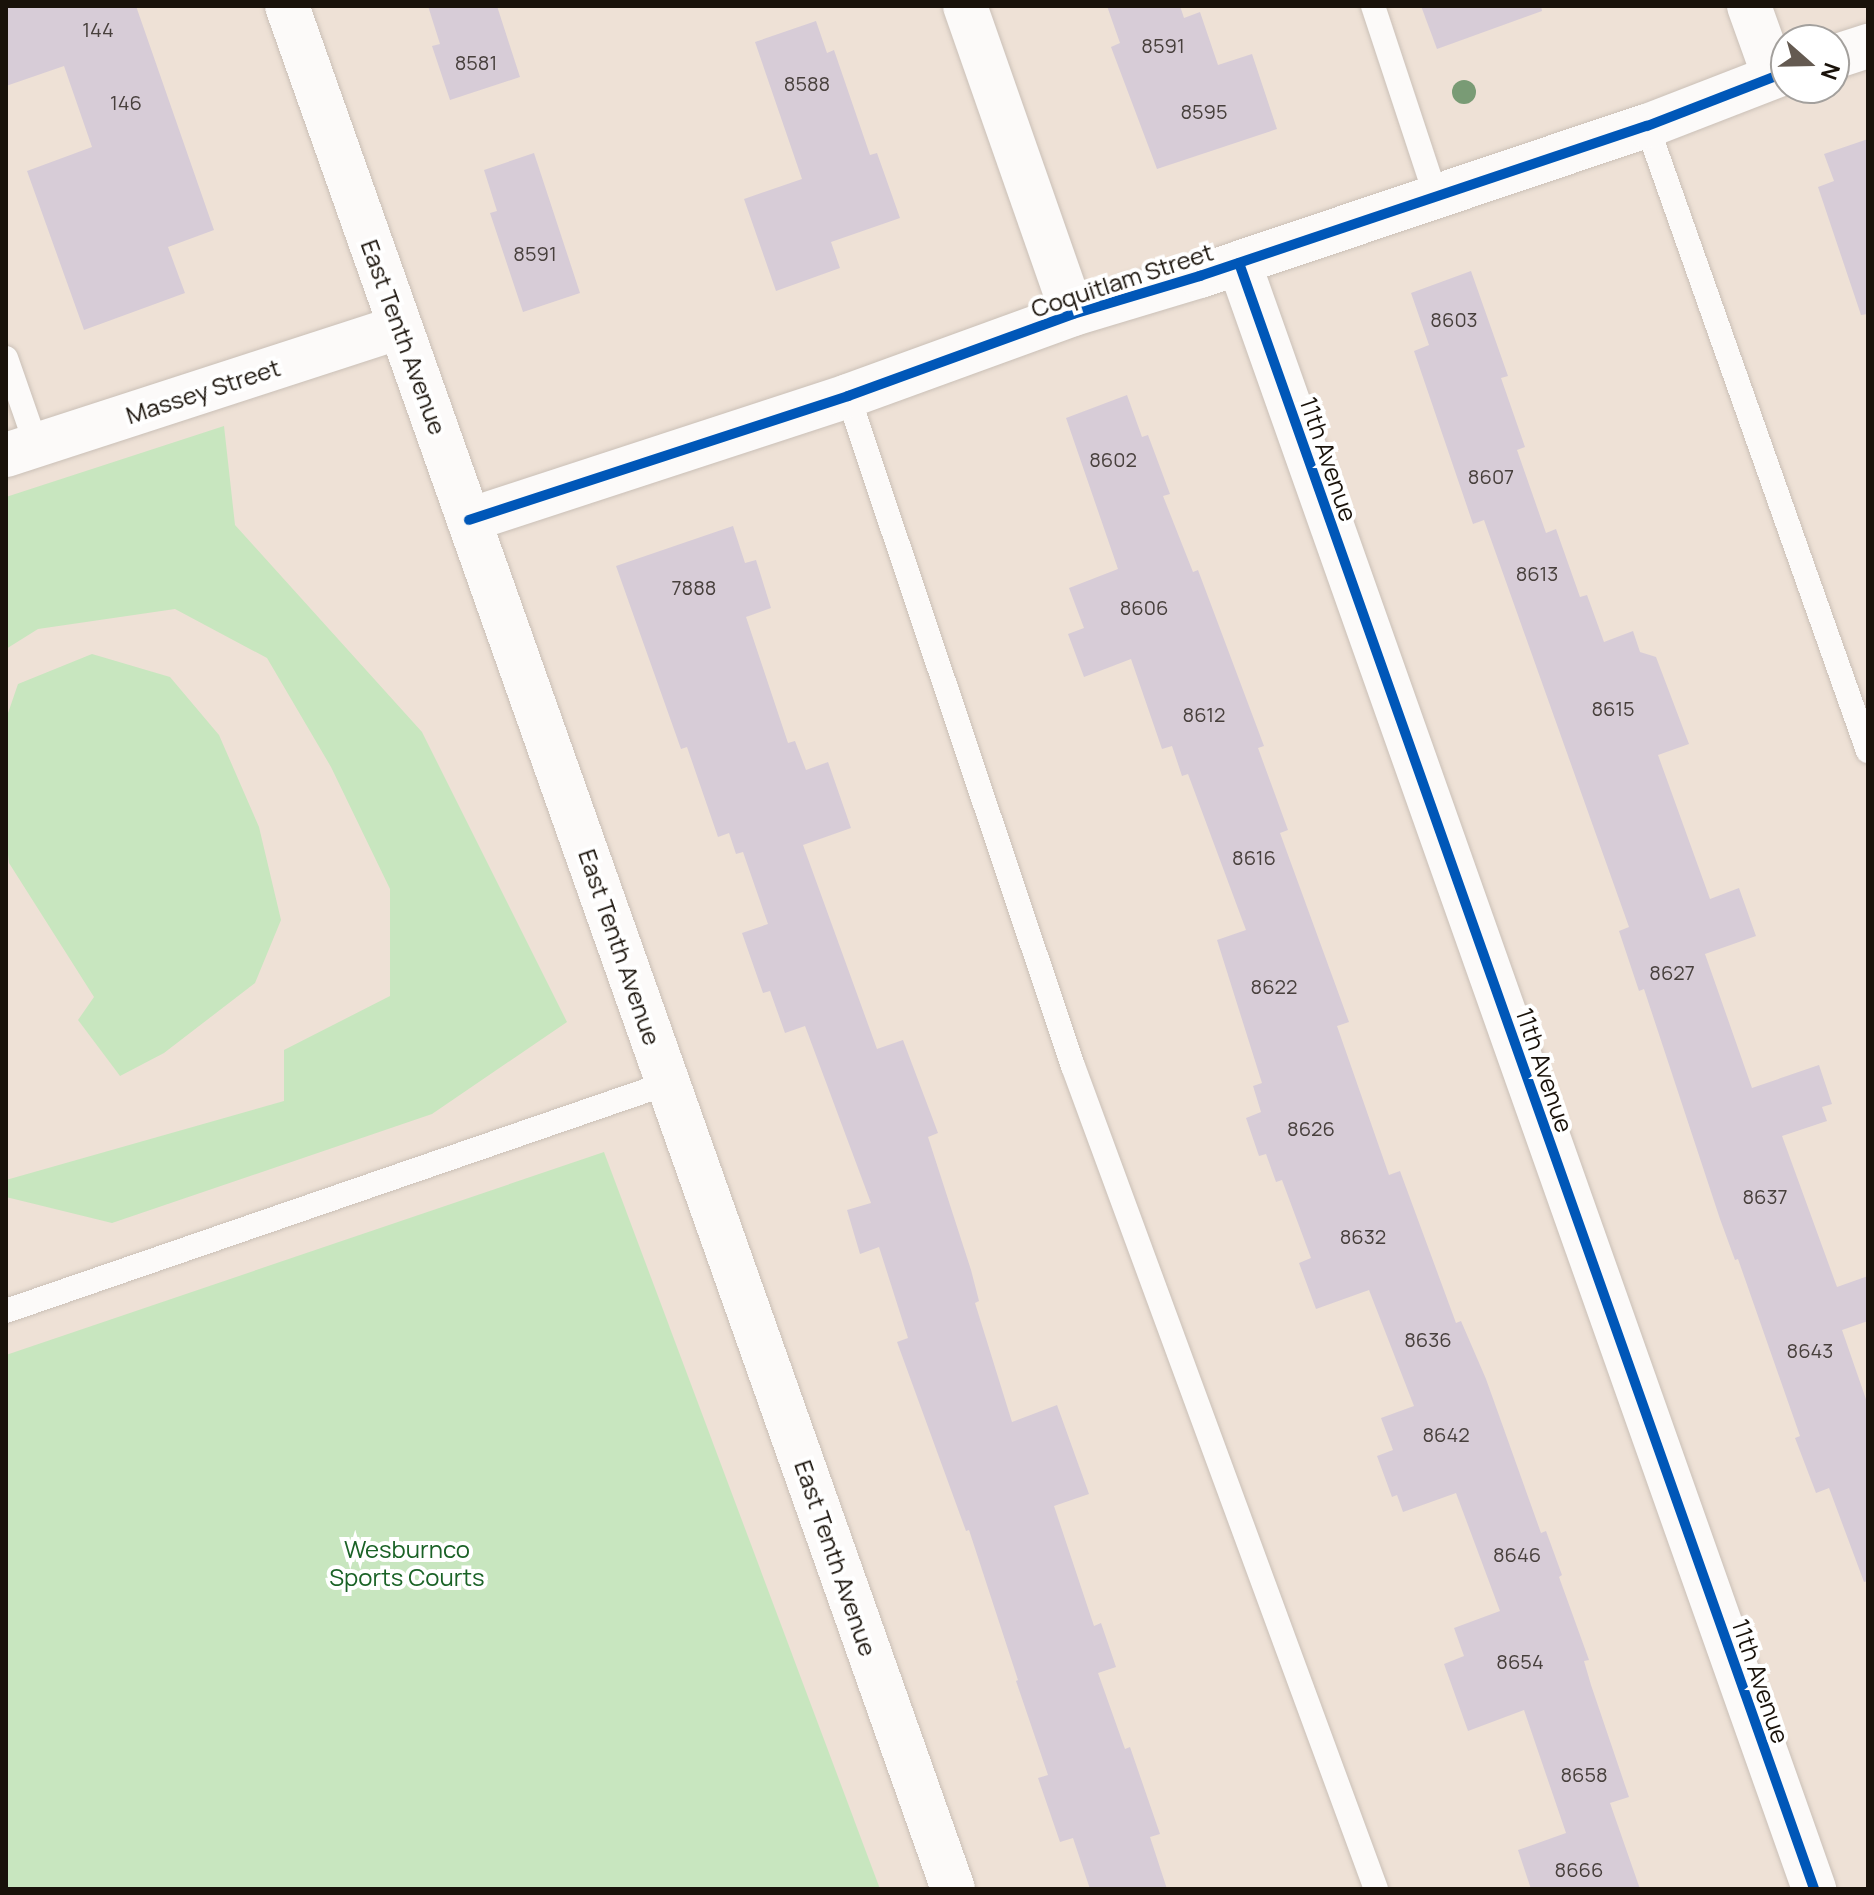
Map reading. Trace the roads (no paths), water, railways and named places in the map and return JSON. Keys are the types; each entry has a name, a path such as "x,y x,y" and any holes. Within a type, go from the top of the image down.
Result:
{"street":[{"name":"East Tenth Avenue","path":"287,6 953,1889"},
{"path":"965,6 1073,314"},
{"path":"1749,6 1770,52"},
{"name":"Coquitlam Street","path":"469,520 848,396 1073,314 1239,263 1435,194 1647,126 1770,78"},
{"name":"11th Avenue","path":"1239,263 1814,1889"},
{"name":"Massey Street","path":"21,450 400,327"}],"lane":[{"path":"1373,6 1435,194"},
{"path":"1647,126 1868,751"},
{"path":"6,358 21,450"},
{"path":"848,396 1073,1066 1376,1889"},
{"path":"6,1311 668,1083"}],"park label":[{"name":"Wesburnco Sports Courts","path":"407,1563"}]}
